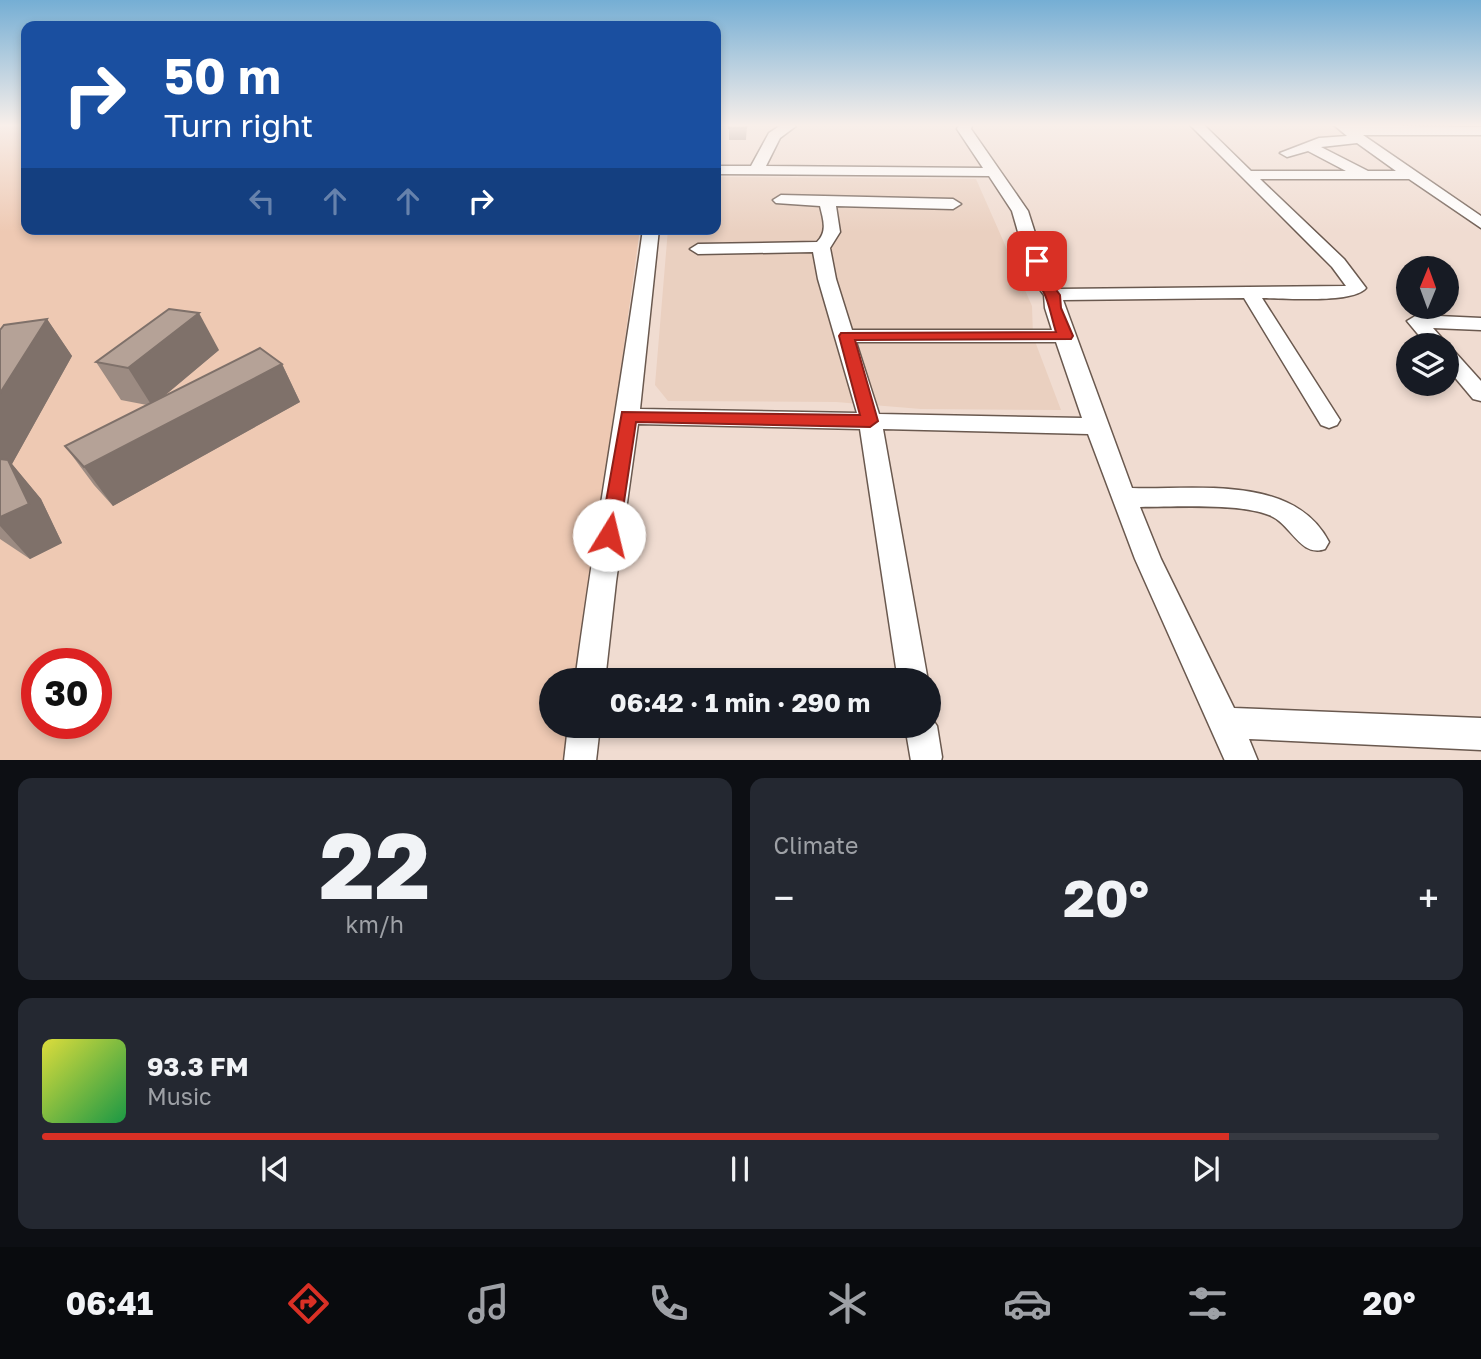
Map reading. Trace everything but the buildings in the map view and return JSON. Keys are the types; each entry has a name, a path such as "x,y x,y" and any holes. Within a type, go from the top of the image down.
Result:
{"street":[{"path":"757,170 762,160"},
{"path":"985,160 1020,211 1040,277 1053,295 1054,308 1124,497 1185,643 1242,760"},
{"path":"1053,295 1250,294 1348,291 1357,288 1338,263 1234,160"},
{"path":"1336,160 1366,176"},
{"path":"1390,160 1481,223"},
{"path":"721,170 993,172"},
{"path":"1248,174 1410,175"},
{"path":"781,200 953,204"},
{"path":"698,249 821,247 830,239 833,227 827,202"},
{"path":"592,668 628,416 649,235"},
{"path":"821,247 827,279 870,421 911,668"},
{"path":"1250,294 1329,420"},
{"path":"1428,333 1417,321 1481,324"},
{"path":"846,336 1065,336"},
{"path":"1459,369 1481,394"},
{"path":"628,416 1096,426"},
{"path":"1124,497 1256,503 1278,508 1290,515 1316,542"},
{"path":"1224,723 1481,734"},
{"path":"580,760 583,738"}],"shaded area":[{"path":"0,160 21,160 21,235 639,235 580,668 539,668 539,738 570,738 567,760 0,760"},
{"path":"721,177 976,179 1032,306 1033,336 1061,410 921,409 836,402 668,401 655,385 668,235 721,235"}],"route":[{"path":"609,535 628,416 870,421 846,336 1065,336 1054,308 1053,295 1040,277 1037,261"}]}
